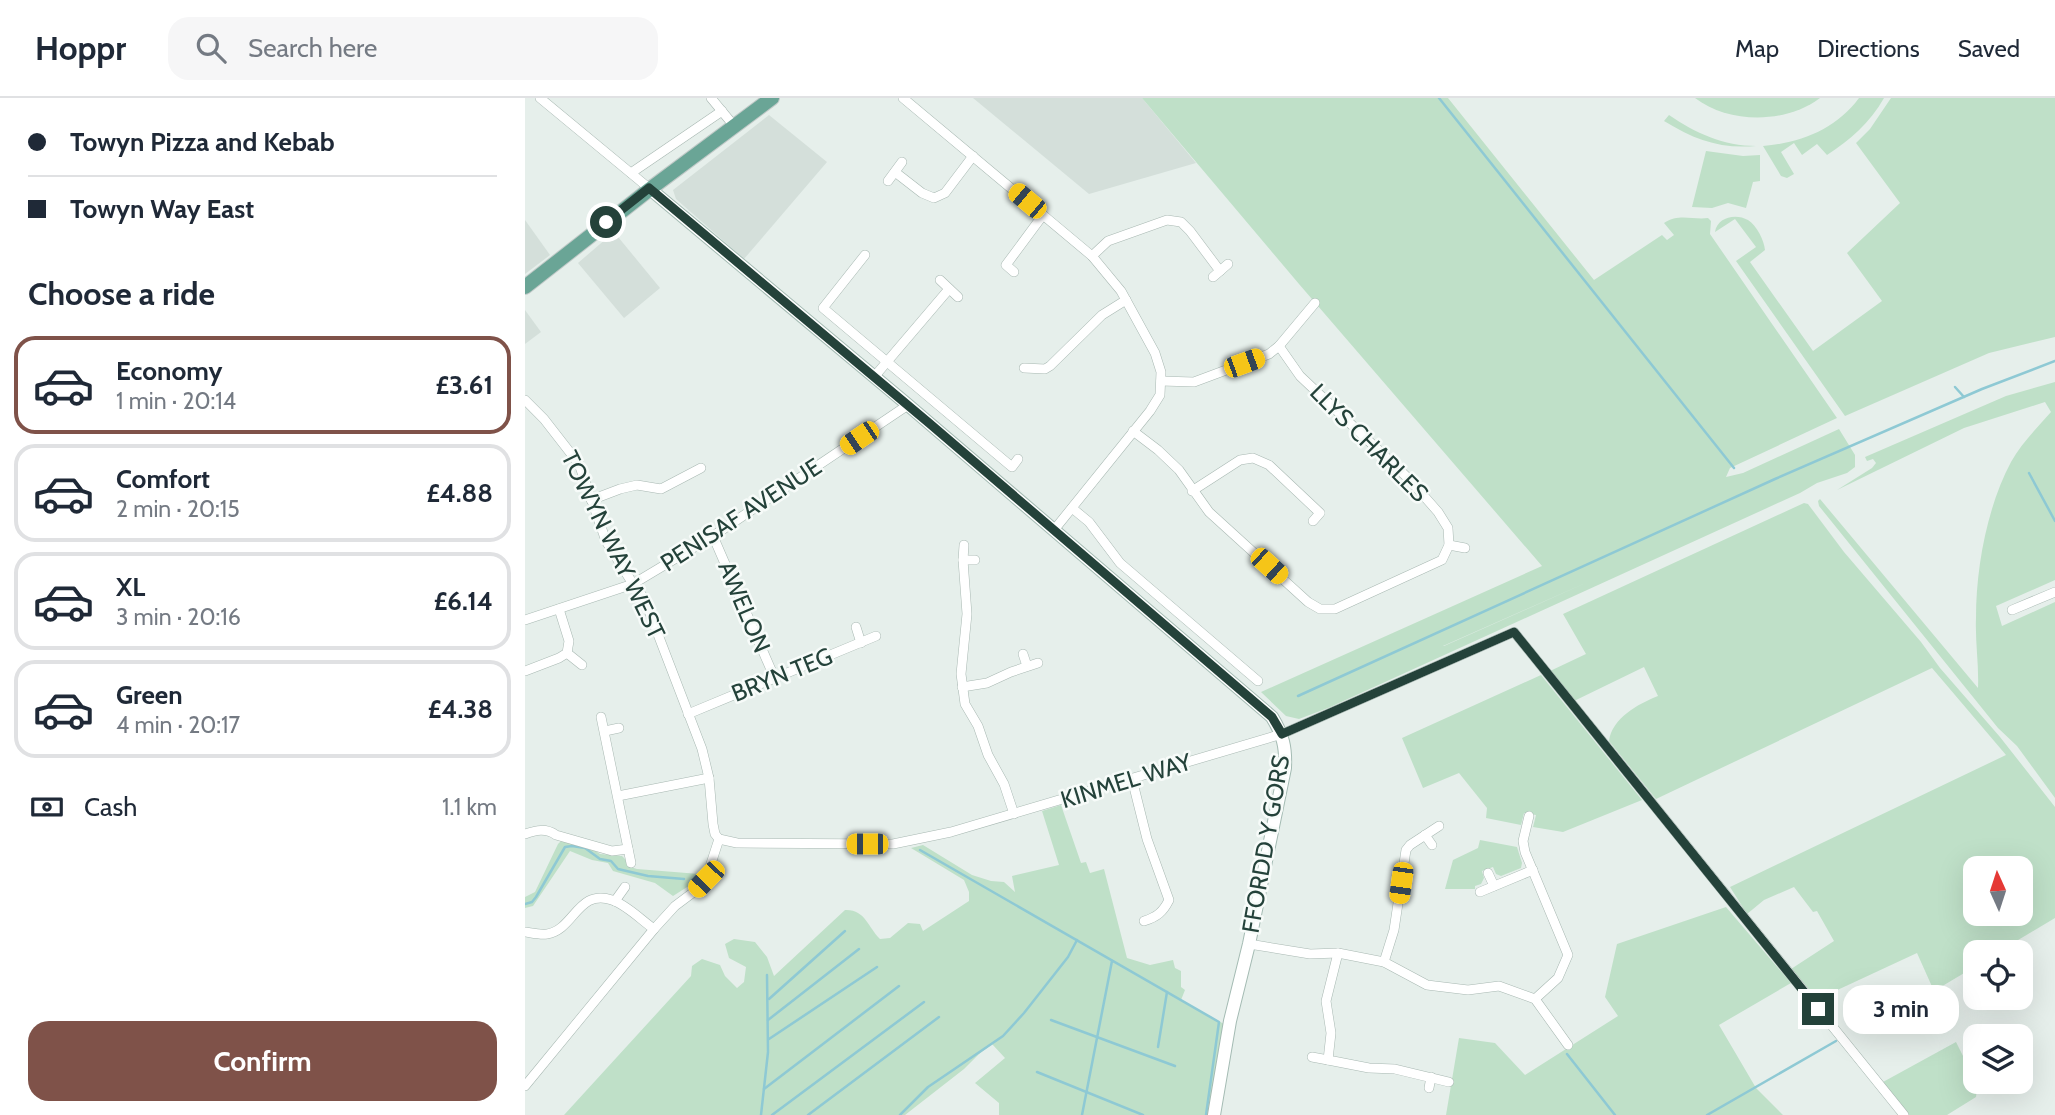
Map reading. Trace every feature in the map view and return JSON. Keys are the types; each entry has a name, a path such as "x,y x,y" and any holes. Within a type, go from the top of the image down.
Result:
{"main road":[{"path":"525,287 649,188 772,98"}],"street":[{"path":"540,98 649,188"},
{"path":"711,98 735,127"},
{"path":"903,98 1092,256 1121,291 1155,353 1161,372 1160,395 1054,530"},
{"path":"631,173 722,111"},
{"path":"895,172 922,193 934,198 945,193 973,156"},
{"path":"888,181 902,162"},
{"name":"FFORDD Y GORS","path":"649,188 908,405 1272,717 1282,734 1286,751 1285,768 1249,944 1230,1021 1214,1115"},
{"path":"1014,272 1006,265 1042,215"},
{"path":"1092,256 1108,241 1167,220 1181,222 1220,270"},
{"path":"865,255 823,307 1012,467 1019,459"},
{"path":"940,281 958,297"},
{"path":"874,377 949,289"},
{"path":"1024,368 1045,369 1102,315 1126,300"},
{"path":"1161,381 1194,382 1269,354 1315,303"},
{"name":"LLYS CHARLES","path":"1279,346 1300,376 1409,479 1438,512 1448,528 1449,545"},
{"path":"1049,366 1055,377"},
{"name":"TOWYN WAY WEST","path":"525,400 544,419 579,464 606,541 644,598 702,749 709,778 713,824 719,839"},
{"name":"PENISAF AVENUE","path":"525,620 633,584 713,536 908,405"},
{"path":"1133,431 1172,463 1209,512 1308,602 1320,609 1335,609 1442,560 1449,545 1465,548"},
{"path":"1192,491 1240,460 1254,458 1269,465 1320,513 1313,521"},
{"path":"591,500 637,485 661,489 701,467"},
{"path":"1072,508 1095,529 1120,563 1258,681"},
{"name":"AWELON","path":"713,536 775,679"},
{"path":"964,545 967,614 961,674 965,704 978,726 992,765 1004,784 1014,814"},
{"path":"963,560 975,560"},
{"path":"2013,610 2055,592"},
{"path":"525,671 567,653 569,641 559,609"},
{"path":"856,628 861,643"},
{"name":"KINMEL WAY","path":"719,839 737,843 893,844 951,832 1282,734 1514,632 1904,1115"},
{"name":"BRYN TEG","path":"688,714 876,636"},
{"path":"567,653 582,665"},
{"path":"1023,654 1027,666"},
{"path":"963,687 988,683 1038,663"},
{"path":"601,717 631,863"},
{"path":"605,732 618,729"},
{"path":"618,796 709,778"},
{"path":"1132,779 1147,839 1169,900 1155,918 1144,921"},
{"path":"1529,816 1523,841 1568,956 1558,978 1535,999"},
{"path":"1384,962 1394,930 1406,850 1439,826"},
{"path":"525,834 535,830 551,831 556,835 612,852 628,849"},
{"path":"1425,835 1432,845"},
{"path":"525,1086 654,929 706,879 719,839"},
{"path":"1480,892 1533,870"},
{"path":"1488,873 1493,886"},
{"path":"615,901 625,887"},
{"path":"525,932 546,935 557,931 591,899 603,898 615,901 654,929"},
{"path":"1249,944 1310,954 1338,953 1384,962 1427,985 1468,990 1499,986 1535,999 1568,1045"},
{"path":"1328,1060 1331,1033 1326,1001 1338,953"},
{"path":"1312,1057 1369,1068 1395,1069 1449,1082"},
{"path":"1429,1088 1431,1077"}],"shaded area":[{"path":"973,98 1142,98 1196,163 1089,194"},
{"path":"769,115 827,162 744,259 676,199 673,190"},
{"path":"525,220 550,255 525,274"},
{"path":"614,232 660,288 624,318 578,263"},
{"path":"525,310 541,332 525,344"}],"green space":[{"path":"1142,98 1448,98 1594,280 1662,235 1667,240 1674,235 1664,223 1680,218 1708,218 1711,221 1710,234 1837,418 1730,468 1726,477 1743,473 1839,429 1855,455 1855,467 1847,473 1817,483 1328,708 1299,719 1286,716 1261,692 1542,566","holes":["1590,581 1444,646 1443,646"]},
{"path":"1695,98 1820,98 1791,113 1757,118 1724,113"},
{"path":"1859,98 1884,98 1859,130 1827,155 1817,144 1802,155 1794,143 1781,152 1794,174 1787,178 1781,176 1763,146 1791,142 1829,126"},
{"path":"1891,98 2055,98 2055,337 1989,353 1845,416 1736,261 1756,247 1735,219 1715,232 1719,223 1733,217 1748,220 1754,226 1762,238 1765,250 1750,262 1813,351 1882,301 1847,253 1900,203 1856,143 1870,129"},
{"path":"1669,115 1710,137 1733,144 1756,146 1731,146 1708,142 1664,121"},
{"path":"1706,151 1743,156 1760,155 1760,181 1753,182 1746,208 1728,203 1712,208 1692,207"},
{"path":"2055,382 2055,580 1996,606 2002,626 2055,602 2055,798 2017,746 1998,728 1819,506 1818,501 1820,499 1978,688 1977,599 1989,518 2011,462 2024,442 2051,412 2045,402 1964,428 1837,490 1876,463 1873,459 1867,461 1865,457 2006,396"},
{"path":"1804,503 1808,504 1844,552 2000,737 2055,807 2055,918 2018,940 1963,940 1963,974 1934,991 1917,953 1818,999 1791,969 1834,941 1817,911 1813,912 1794,887 1764,900 1747,914 1730,887 2006,755 1932,668 1656,799 1609,741 1615,725 1621,719 1642,703 1658,696 1644,667 1574,701 1550,671 1586,654 1563,614"},
{"path":"1541,675 1642,800 1563,832 1533,827 1536,815 1524,813 1521,825 1486,818 1487,808 1459,773 1423,788 1402,738"},
{"path":"1061,805 1081,863 1086,862 1090,873 1104,869 1127,958 1150,965 1173,960 1175,968 1181,971 1181,987 1185,990 1181,1000 1224,1024 1209,1115 999,1115 999,1103 975,1083 1005,1058 992,1044 905,1115 564,1115 691,976 692,966 702,959 720,965 725,976 737,988 744,982 746,967 729,958 725,944 734,939 755,942 767,957 774,976 845,910 852,910 862,916 880,939 890,938 908,923 920,924 923,931 969,901 969,892 964,880 911,848 923,845 972,875 1004,882 1015,892 1012,876 1059,865 1042,811"},
{"path":"562,840 590,847 600,854 622,856 627,866 637,869 699,874 695,882 673,896 655,883 613,871 608,863 570,851 533,906 525,908 525,897 535,892"},
{"path":"1480,840 1517,847 1521,868 1501,876 1496,874 1493,867 1482,871 1484,878 1475,889 1445,889 1453,860 1478,848"},
{"path":"1726,907 1791,983 1719,1025 1756,1088 1783,1115 1446,1115 1459,1038 1495,1043 1525,1075 1618,1016 1605,997 1617,944"},
{"path":"1956,1042 1963,1056 1963,1094 1976,1094 1976,1097 1947,1115 1909,1115 1883,1082"}],"waterway":[{"path":"1439,98 1734,468"},
{"path":"1298,696 1775,479 1982,389 2055,361"},
{"path":"1955,387 1964,397"},
{"path":"2029,473 2055,521"},
{"path":"525,904 536,897 565,847 585,848 600,859 611,861 618,869 648,876 684,879"},
{"path":"920,850 1219,1022 1206,1115"},
{"path":"769,999 845,931"},
{"path":"900,1115 928,1087 1003,1036 1068,957 1077,940"},
{"path":"768,1020 859,949"},
{"path":"1082,1115 1112,961"},
{"path":"769,1039 877,967"},
{"path":"761,1115 768,1052 767,975"},
{"path":"764,1089 899,986"},
{"path":"1158,1047 1167,992"},
{"path":"772,1115 924,1002"},
{"path":"808,1115 939,1017"},
{"path":"1051,1020 1175,1066"},
{"path":"1707,1115 1836,1041"},
{"path":"1567,1054 1615,1115"},
{"path":"1037,1072 1143,1115"}],"route":[{"path":"606,222 649,188 1272,717 1282,734 1514,632 1818,1009"}]}
